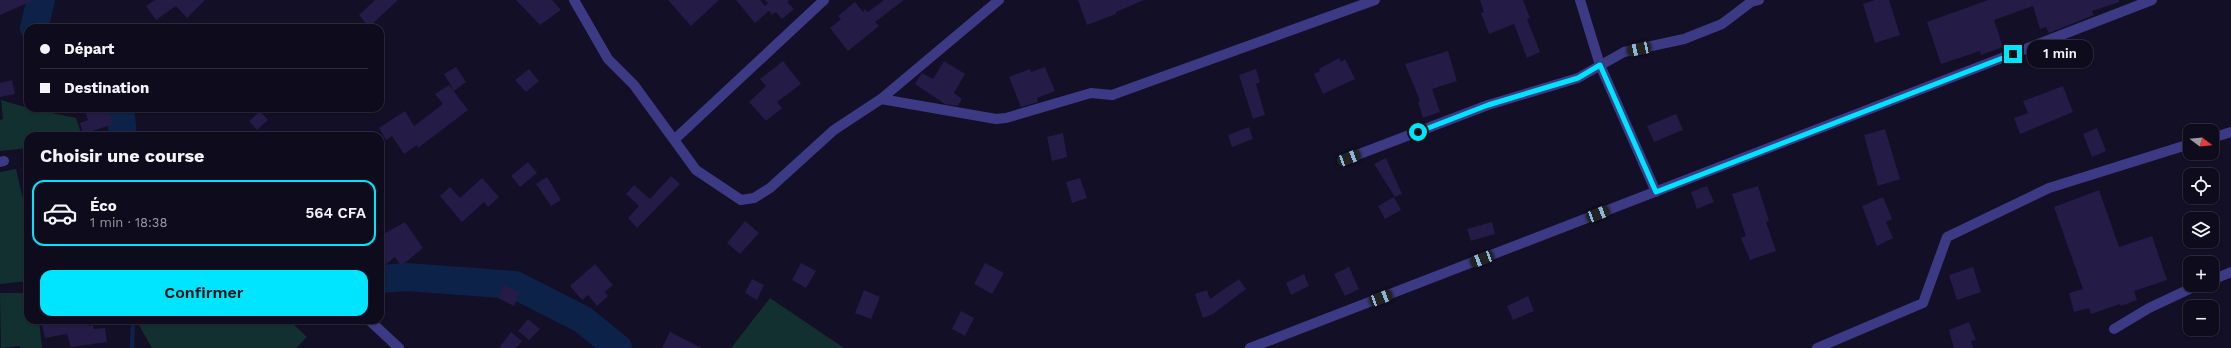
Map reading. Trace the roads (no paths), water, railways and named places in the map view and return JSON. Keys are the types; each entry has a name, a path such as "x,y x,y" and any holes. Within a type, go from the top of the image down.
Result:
{"street":[{"path":"574,0 608,59 634,85 696,170 741,200 754,198 770,188 834,130 881,99 1000,0"},
{"path":"674,140 824,0"},
{"path":"881,99 996,119 1006,118 1091,92 1112,95 1375,0"},
{"path":"1580,0 1600,65 1656,192"},
{"path":"1349,158 1488,105 1578,78 1624,52 1684,39 1722,24 1751,2 1759,0"},
{"path":"1250,348 2152,0"},
{"path":"2219,136 2231,132"},
{"path":"1817,348 1923,303 1947,237 2049,188 2183,146"},
{"path":"2219,277 2231,272"},
{"path":"2114,330 2156,305 2183,292"},
{"path":"373,324 398,348"}],"waterway":[{"path":"35,24 41,0"},
{"path":"120,112 123,132"},
{"path":"384,279 407,277 515,285 582,319 618,348"},
{"path":"132,348 133,324"}]}
